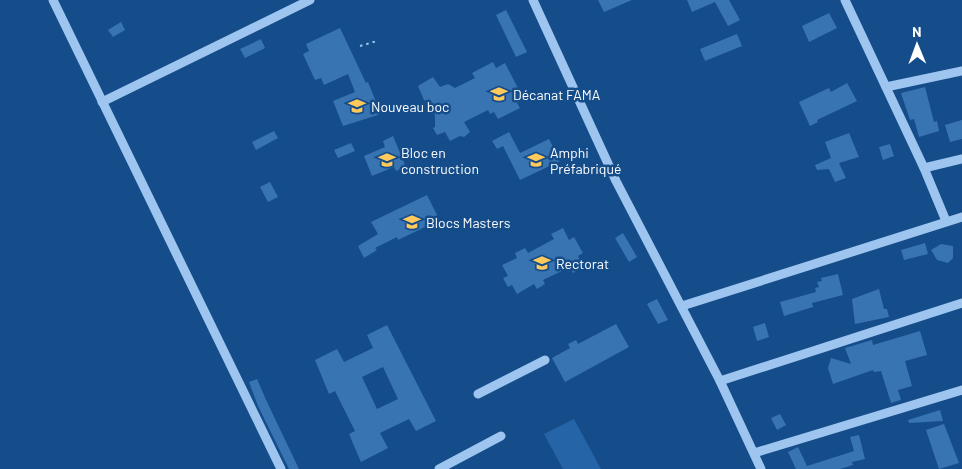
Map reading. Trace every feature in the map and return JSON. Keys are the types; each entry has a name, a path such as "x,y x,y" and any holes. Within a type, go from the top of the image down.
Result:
{"street":[{"path":"53,0 281,469"},
{"path":"102,102 310,0"},
{"path":"532,0 616,181 720,381 761,469"},
{"path":"844,0 924,168 946,222"},
{"path":"886,87 962,71"},
{"path":"924,168 962,159"},
{"path":"682,306 962,216"},
{"path":"720,381 962,303"},
{"path":"478,394 545,360"},
{"path":"754,453 962,390"},
{"path":"439,469 501,436"}],"path":[{"path":"360,46 377,41"}],"shaded area":[{"path":"574,419 601,469 563,469 544,434"}],"building":[{"path":"598,0 632,0 604,12"},
{"path":"687,0 729,0 740,20 728,26 715,2 692,12"},
{"path":"506,10 527,52 516,57 496,15"},
{"path":"829,13 837,28 809,42 802,26"},
{"path":"121,22 125,30 113,37 108,30"},
{"path":"340,28 366,83 368,82 381,114 343,126 333,101 355,92 348,74 324,85 321,78 315,80 303,54 309,51 306,44"},
{"path":"737,34 742,46 705,61 700,49"},
{"path":"261,39 265,48 245,58 240,49"},
{"path":"493,62 496,68 505,63 524,100 517,103 520,108 498,119 494,112 490,114 488,110 464,122 470,132 464,137 460,136 450,141 445,132 437,135 433,128 435,127 435,116 432,103 424,100 418,86 433,77 440,87 448,84 455,88 475,78 472,73"},
{"path":"847,83 857,101 817,120 818,122 810,126 799,102 829,88 831,92"},
{"path":"925,87 934,122 937,121 939,131 919,137 914,119 910,120 901,93"},
{"path":"962,120 962,139 950,142 945,125"},
{"path":"274,131 278,138 256,150 252,142"},
{"path":"509,132 520,153 549,139 560,161 520,180 503,146 497,149 492,141"},
{"path":"849,133 859,157 839,163 846,178 835,182 829,169 817,170 815,165 831,158 825,142"},
{"path":"393,136 406,167 396,171 394,167 372,176 364,156 385,147 383,141"},
{"path":"351,143 355,151 338,158 334,150"},
{"path":"890,144 894,156 883,160 879,147"},
{"path":"270,182 278,197 268,202 260,187"},
{"path":"427,195 438,217 425,223 427,226 398,240 397,237 375,248 377,250 364,258 358,246 378,234 371,222"},
{"path":"563,228 569,240 574,237 583,253 578,256 584,267 573,273 570,267 543,280 545,284 537,289 534,284 517,294 512,285 508,287 503,278 508,276 502,265 517,258 515,253 525,248 528,253 554,239 551,234"},
{"path":"623,233 637,257 629,262 615,238"},
{"path":"925,243 928,254 904,260 901,250"},
{"path":"941,244 953,246 953,258 948,263 937,260 931,250"},
{"path":"838,274 843,295 812,303 813,307 784,316 780,302 816,292 815,288 819,287 817,282 822,281 821,278"},
{"path":"879,289 884,309 887,309 889,317 855,324 852,299"},
{"path":"657,299 668,320 658,324 647,304"},
{"path":"765,323 769,337 757,341 753,327"},
{"path":"616,324 629,347 565,382 552,358 570,348 568,344 576,340 578,344"},
{"path":"387,325 436,421 416,431 409,419 380,433 388,448 361,462 349,434 355,431 335,391 329,394 315,360 337,349 344,362 373,348 367,335","holes":["383,367 398,399 377,409 362,377"]},
{"path":"920,331 927,355 905,361 912,386 898,390 901,400 891,403 881,371 874,372 873,370 833,384 828,368 831,358 851,364 845,348 872,340 873,345"},
{"path":"257,379 299,469 289,469 258,406 249,382"},
{"path":"940,410 943,421 909,423 908,420"},
{"path":"780,414 786,425 777,430 771,418"},
{"path":"944,424 959,463 939,469 926,430"},
{"path":"859,435 865,459 852,462 853,465 840,469 796,469 788,452 798,447 807,466 854,451 850,437"}],"place":[{"name":"Décanat FAMA","path":"499,94"},
{"name":"Nouveau boc","path":"357,106"},
{"name":"Bloc en construction","path":"387,160"},
{"name":"Amphi Préfabriqué","path":"536,160"},
{"name":"Blocs Masters","path":"412,222"},
{"name":"Rectorat","path":"542,263"}]}
